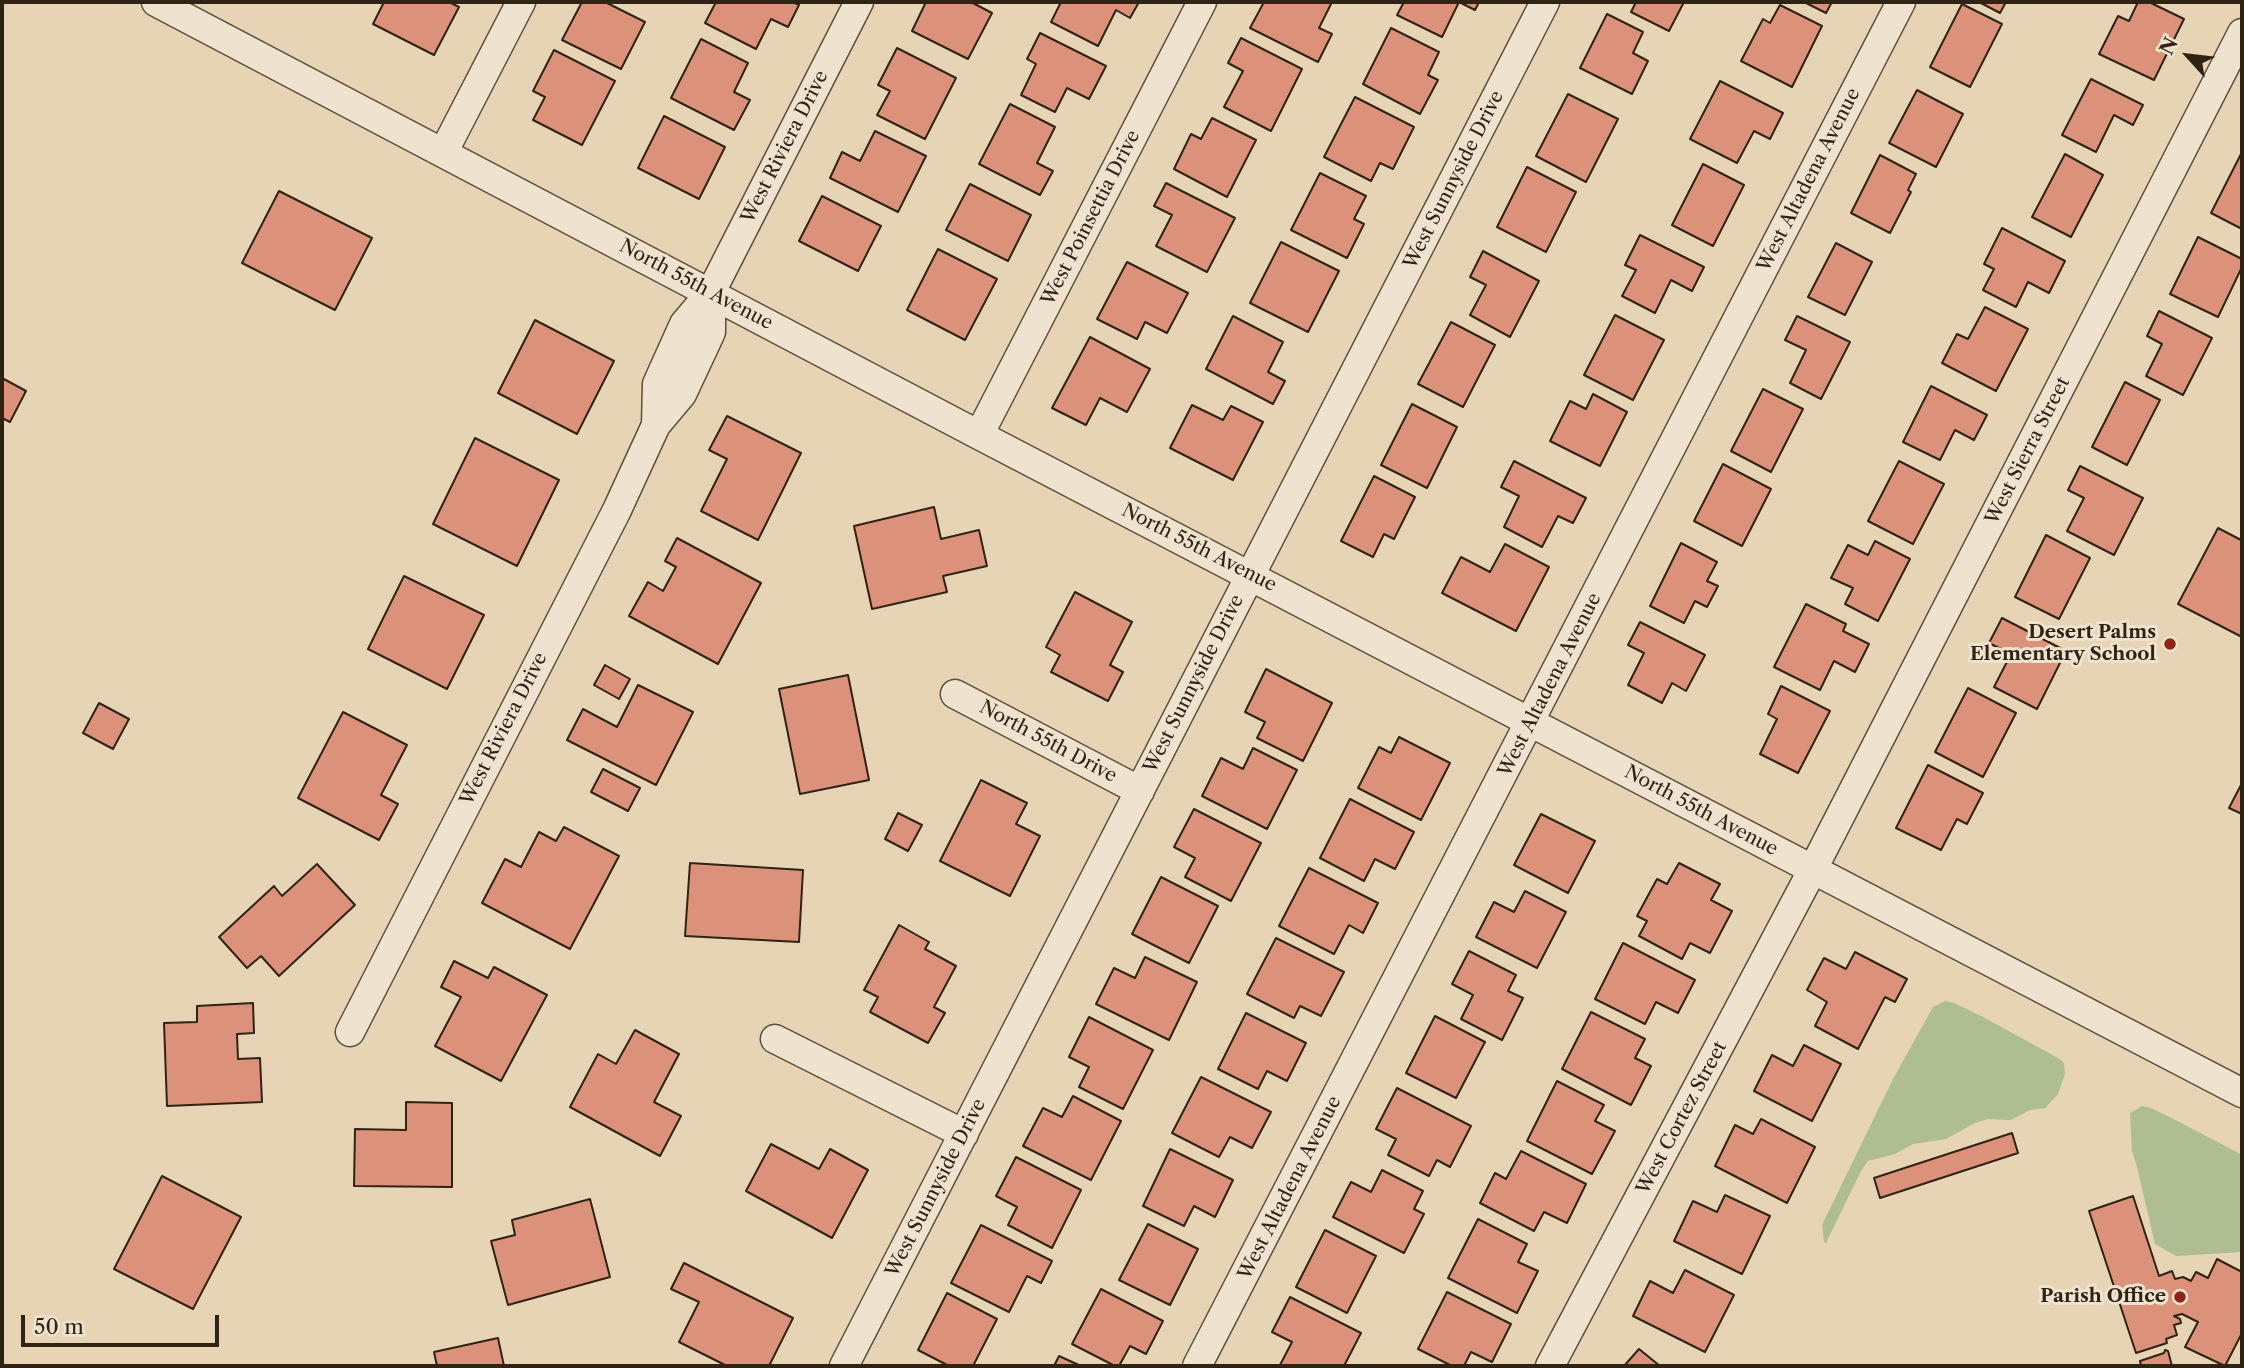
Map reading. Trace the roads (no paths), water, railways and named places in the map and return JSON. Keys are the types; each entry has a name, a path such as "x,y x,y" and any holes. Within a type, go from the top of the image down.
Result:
{"street":[{"path":"443,153 521,2"},
{"name":"West Riviera Drive","path":"350,1032 617,510 656,425 682,394 711,332 711,292 859,2"},
{"name":"West Poinsettia Drive","path":"979,435 1202,2"},
{"name":"West Sunnyside Drive","path":"844,1366 1545,2"},
{"name":"West Altadena Avenue","path":"1197,1366 1900,2"},
{"name":"North 55th Avenue","path":"170,5 443,153 979,435 2242,1093"},
{"name":"West Sierra Street","path":"1814,869 2242,33"},
{"name":"North 55th Drive","path":"955,694 1140,791"},
{"name":"West Cortez Street","path":"1550,1366 1814,869"},
{"path":"775,1039 964,1134"}],"place":[{"name":"Desert Palms Elementary School","path":"2170,644"},
{"name":"Parish Office","path":"2180,1297"}]}
